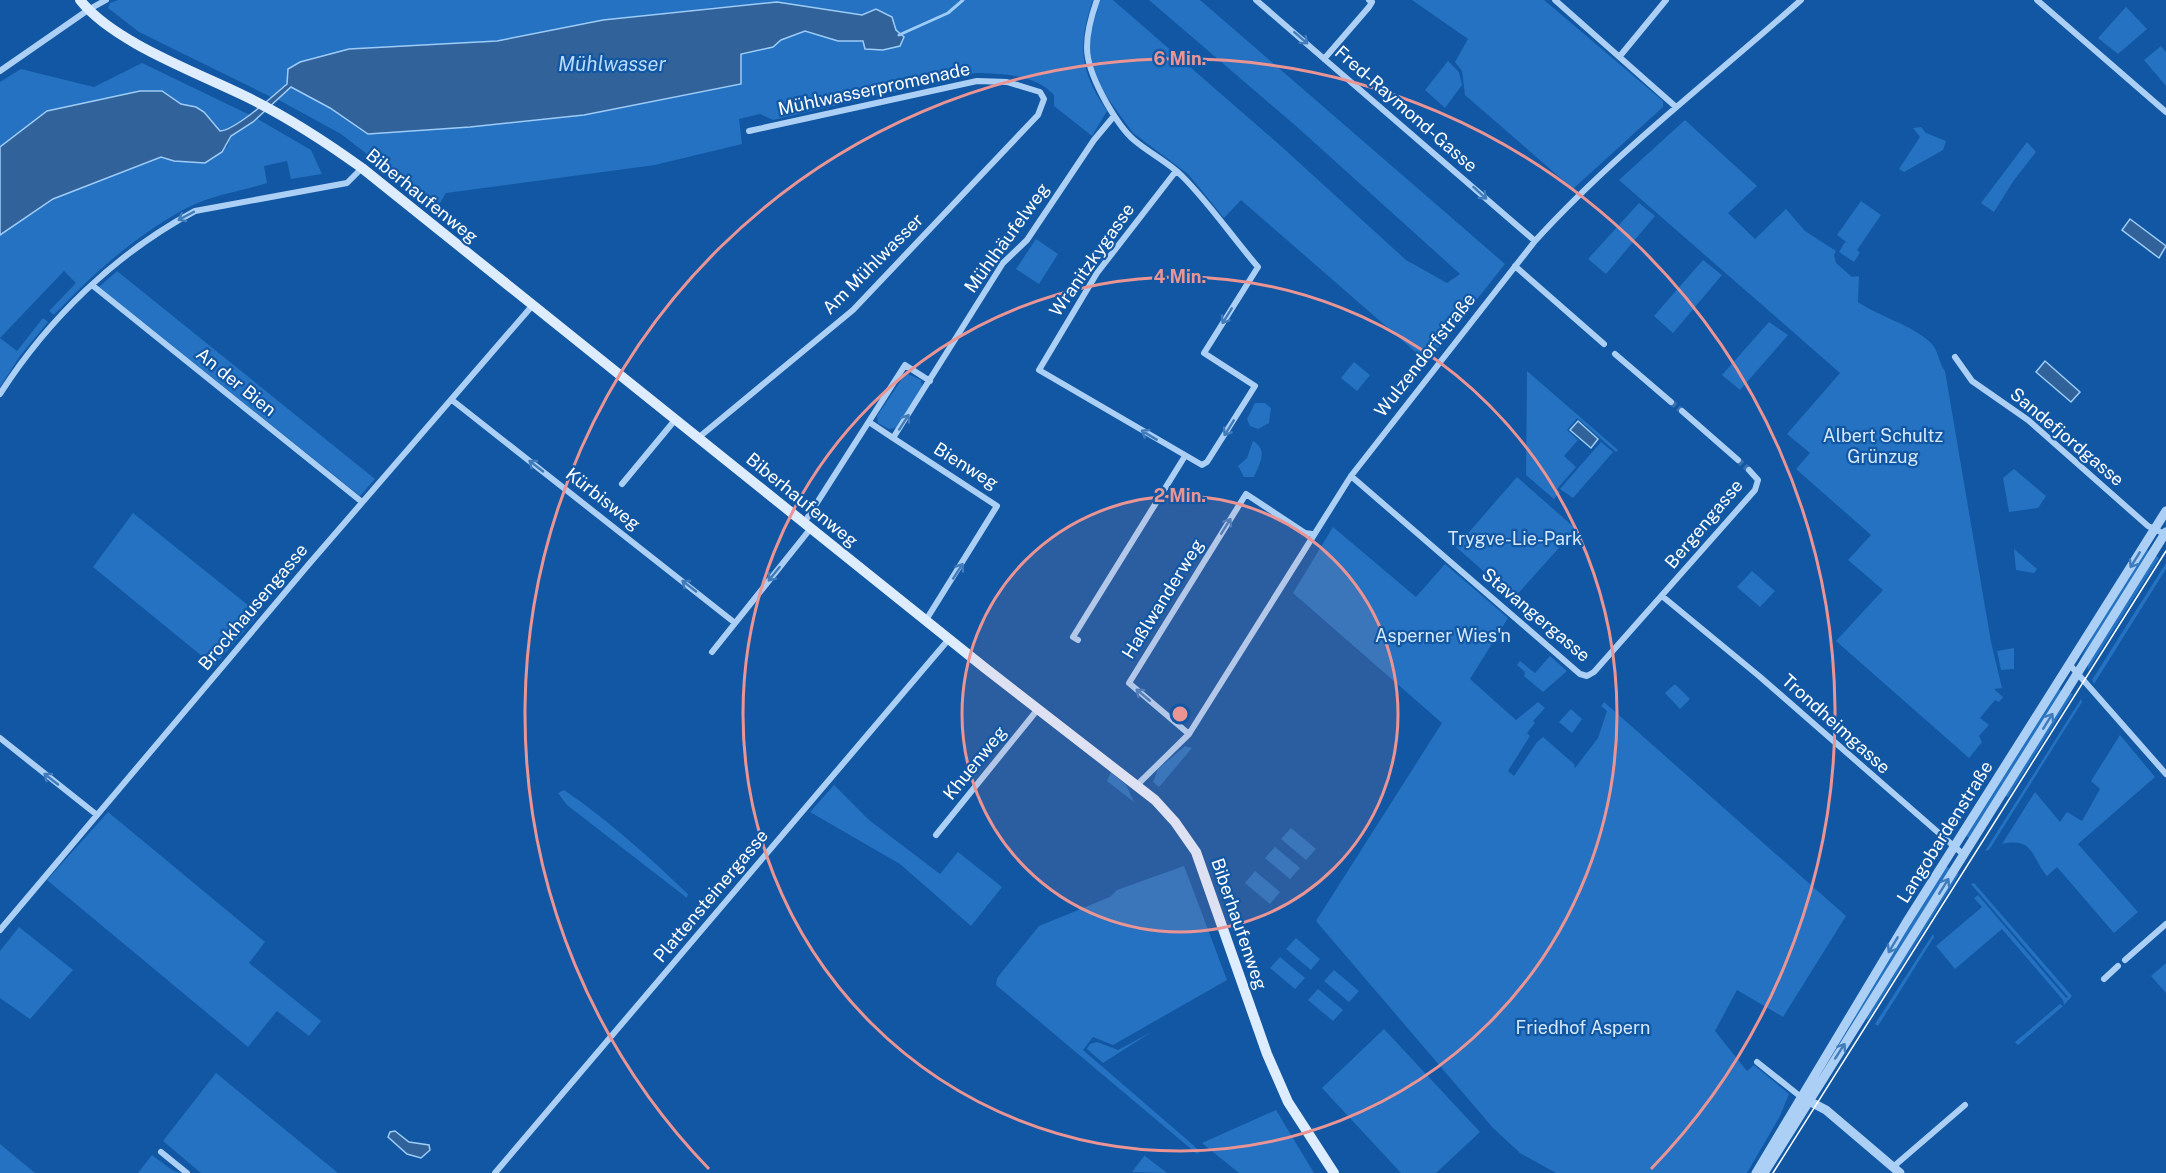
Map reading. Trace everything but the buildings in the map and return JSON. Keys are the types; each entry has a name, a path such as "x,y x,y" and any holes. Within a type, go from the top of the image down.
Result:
{"main road":[{"name":"Biberhaufenweg","path":"80,0 88,10 117,32 280,114 362,168 949,639 1138,784 1175,822 1196,852 1267,1054 1288,1102 1334,1173"}],"street":[{"path":"0,71 106,0"},
{"path":"1078,640 1073,637 1185,456 1200,464 1207,462 1255,386 1204,353 1258,267 1199,194 1176,171 1133,139 1114,116 1092,77 1086,60 1087,32 1097,0"},
{"name":"Fred-Raymond-Gasse","path":"1256,0 1535,241"},
{"path":"1555,0 1676,107"},
{"path":"1620,57 1666,0"},
{"name":"Wulzendorfstraße","path":"1138,784 1189,734 1312,534 1351,476 1535,241 1567,207 1676,107 1801,0"},
{"path":"2037,0 2166,112"},
{"path":"1324,58 1370,1"},
{"name":"Mühlwasserpromenade","path":"749,131 976,81 1007,82 1040,93"},
{"name":"Am Mühlwasser","path":"698,438 853,310 1038,115 1044,103 1040,93"},
{"name":"Mühlhäufelweg","path":"893,438 1003,263 1027,240 1094,140 1114,116"},
{"path":"0,394 55,320 92,285 174,222 195,211 347,183 362,168"},
{"name":"Wranitzkygasse","path":"1176,171 1098,273 1039,370 1185,456"},
{"path":"1515,266 1604,344"},
{"name":"An der Bien","path":"92,285 362,502"},
{"name":"Brockhausengasse","path":"0,930 362,502 532,306"},
{"path":"1615,354 1671,402"},
{"name":"Sandefjordgasse","path":"1955,357 1972,381 2028,420 2154,530 2165,533"},
{"path":"712,652 807,526 905,365 930,381"},
{"name":"Kürbisweg","path":"452,400 735,623"},
{"name":"Bergengasse","path":"1682,411 1738,460"},
{"path":"622,484 675,420"},
{"path":"869,422 893,438"},
{"name":"Bienweg","path":"893,438 998,506 926,620"},
{"name":"Bergengasse","path":"1662,596 1755,490 1758,480 1749,470"},
{"name":"Stavangergasse","path":"1351,476 1580,674 1587,676 1594,672 1662,596"},
{"name":"Haßlwanderweg","path":"1189,734 1129,683 1246,494 1305,533 1312,534"},
{"name":"Langobardenstraße","path":"1764,1173 1805,1099 1954,847 2166,511"},
{"name":"Langobardenstraße","path":"1756,1173 1964,855 2165,533"},
{"name":"Trondheimgasse","path":"1662,596 1964,855"},
{"name":"Plattensteinergasse","path":"495,1173 949,639"},
{"path":"2070,664 2166,774"},
{"name":"Khuenweg","path":"936,835 1038,709"},
{"path":"0,738 97,815"},
{"path":"2125,960 2166,924"},
{"path":"2104,979 2118,966"},
{"path":"1757,1062 1805,1099 1826,1110 1896,1170 1965,1105"},
{"path":"161,1152 187,1173"}],"green space":[{"path":"118,0 1093,0 1085,31 1084,58 1091,83 1107,111 1092,136 1054,106 1054,95 1038,83 1018,77 976,73 773,120 760,114 739,119 742,144 655,165 446,193 437,208 341,134 277,99 291,87 330,108 470,127 584,115 741,84 741,54 773,47 781,40 805,31 838,41 863,41 866,49 883,50 900,46 903,34 896,30 886,14 876,9 862,15 777,2 709,8 603,20 497,41 349,49 300,62 288,69 287,84 271,97 139,32 108,8 110,3"},
{"path":"1100,0 1113,0 1282,147 1406,260 1447,283 1460,274 1296,126 1149,0 1200,0 1505,264 1427,362 1241,200 1224,218 1188,174 1133,133 1103,92 1089,58 1091,32"},
{"path":"1412,0 1544,0 1663,101 1663,107 1573,189 1465,95 1462,71 1455,62 1468,39"},
{"path":"2126,7 2147,29 2118,54 2098,38"},
{"path":"2161,46 2166,52 2166,86 2144,60"},
{"path":"1448,61 1459,72 1462,85 1445,108 1425,90"},
{"path":"142,63 250,115 226,131 220,131 204,112 181,104 162,91 9,141 0,147 0,82 21,69 94,87"},
{"path":"256,118 311,150 322,174 291,179 287,161 264,166 267,183 209,199 173,216 136,240 84,284 54,315 49,311 76,283 64,271 0,338 0,235 53,199 161,157 174,161 227,147 231,136"},
{"name":"Albert Schultz Grünzug","path":"1685,120 1757,186 1728,213 1755,239 1786,209 1805,231 1836,251 1834,255 1836,263 1852,277 1859,276 1858,302 1922,336 1933,345 1937,352 1945,371 1991,642 2002,688 1994,689 2003,697 1999,702 1995,700 1980,718 1989,725 1979,736 1982,742 1969,758 1836,641 1883,590 1848,560 1871,535 1796,469 1810,453 1787,434 1840,373 1619,180"},
{"path":"1921,127 1926,133 1946,141 1943,150 1904,172 1899,169 1920,137 1913,128"},
{"path":"2027,142 2036,152 2014,180 1994,212 1981,203"},
{"path":"1861,201 1881,215 1857,250 1860,253 1854,262 1839,252 1845,242 1849,244 1837,235"},
{"path":"1639,203 1655,216 1606,274 1588,259"},
{"path":"1036,239 1058,254 1039,284 1016,269"},
{"path":"1703,260 1722,275 1673,333 1654,316"},
{"path":"117,271 375,479 360,496 99,287"},
{"path":"43,318 48,322 20,356 0,387 0,338 17,351"},
{"path":"1769,322 1788,335 1740,390 1722,375"},
{"path":"1354,362 1370,375 1357,391 1341,378"},
{"path":"1527,371 1618,450 1616,452 1577,418 1567,430 1578,440 1564,456 1576,467 1557,489 1560,492 1554,499 1526,475"},
{"path":"906,373 921,380 922,387 896,428 889,429 878,423 877,416"},
{"path":"1255,403 1265,403 1271,408 1269,423 1258,429 1250,426 1247,419"},
{"path":"1253,441 1261,449 1260,463 1254,477 1244,477 1238,466 1247,458"},
{"path":"1601,442 1613,452 1573,498 1560,489"},
{"path":"2014,469 2046,496 2038,508 2009,512 2003,478"},
{"name":"Trygve-Lie-Park","path":"1517,477 1576,529 1514,598 1456,547"},
{"path":"133,513 259,614 214,666 93,567"},
{"name":"Friedhof Aspern","path":"1333,527 1416,597 1445,564 1508,618 1470,679 1516,720 1538,702 1545,708 1533,721 1535,723 1527,733 1530,736 1508,771 1514,776 1537,742 1543,737 1574,764 1575,768 1598,738 1607,711 1601,706 1604,702 1846,916 1783,1017 1737,990 1715,1031 1747,1071 1754,1065 1789,1094 1780,1116 1747,1173 1556,1173 1520,1153 1493,1128 1316,921 1442,723 1293,593"},
{"path":"2014,549 2037,569 2034,573 2016,570"},
{"path":"2146,549 2151,552 2078,664 2097,626"},
{"path":"2155,555 2159,558 2088,670 2088,663"},
{"path":"2166,563 2166,569 2094,684 2092,680"},
{"path":"1752,571 1775,591 1760,607 1737,587"},
{"path":"2014,648 2014,669 2001,670 1997,651"},
{"path":"1550,656 1567,671 1543,692 1524,676 1525,672 1517,665 1520,661 1535,673"},
{"path":"1675,684 1690,699 1680,709 1665,693"},
{"path":"2058,688 2063,692 1969,838 1965,835"},
{"path":"2070,693 2073,694 2008,797 2004,795"},
{"path":"2081,699 2082,702 1989,850 1985,851"},
{"path":"1571,709 1582,719 1572,733 1559,722"},
{"path":"2120,735 2155,777 2078,844 2138,912 2114,933 2057,867 2047,876 2026,846 2020,843 2002,844 2035,792 2060,822 2067,812 2082,821 2100,789 2091,781"},
{"path":"1185,746 1192,748 1159,787 1153,782 1158,769"},
{"path":"1111,772 1126,785 1134,802 1107,781"},
{"path":"834,785 869,820 940,874 958,852 1002,887 971,926 900,864 810,812"},
{"path":"564,790 643,853 688,894 687,898 567,805 558,793"},
{"path":"108,812 265,942 249,963 321,1021 309,1036 277,1011 248,1047 47,880"},
{"path":"1291,828 1316,849 1306,860 1281,839"},
{"path":"1275,847 1300,868 1290,879 1265,858"},
{"path":"1184,866 1227,980 1113,1045 1093,1037 1083,1050 1192,1144 1200,1152 1197,1154 996,985 997,978 1039,926 1110,897 1117,890"},
{"path":"1946,866 1950,869 1819,1077 1852,1022 1862,998"},
{"path":"1255,871 1280,892 1270,904 1245,883"},
{"path":"1955,872 1959,874 1868,1020 1866,1019"},
{"path":"1974,883 2072,996 2064,1005 2063,1000 2002,929 1955,969 1936,946 1982,907 1974,898 1978,895 2066,998 2068,997 1971,884"},
{"path":"19,927 73,970 30,1019 0,998 0,951"},
{"path":"1933,934 1934,937 1878,1026 1875,1024"},
{"path":"1296,938 1320,959 1311,970 1286,949"},
{"path":"1280,957 1305,978 1295,989 1270,968"},
{"path":"2166,963 2166,993 2151,976"},
{"path":"1334,970 1359,991 1349,1002 1324,981"},
{"path":"1318,989 1343,1010 1333,1021 1308,1000"},
{"path":"2060,1004 2063,1006 2018,1045 2015,1042"},
{"path":"1384,1029 1480,1132 1436,1173 1401,1173 1322,1088"},
{"path":"1153,1031 1103,1063 1087,1049 1090,1044 1097,1042 1118,1050"},
{"path":"216,1073 338,1173 201,1173 163,1141"},
{"path":"1276,1110 1314,1173 1239,1173 1202,1143"},
{"path":"0,1144 35,1173 0,1173"},
{"path":"152,1155 172,1170 180,1173 138,1173"},
{"path":"1145,1156 1167,1173 1132,1172"}],"water":[{"name":"Mühlwasser","path":"777,2 862,15 876,9 892,17 896,30 904,37 900,46 883,50 865,49 863,41 838,41 805,31 781,40 773,47 741,54 741,84 584,115 470,127 368,134 330,108 291,87 253,122 231,136 222,152 205,163 174,161 161,157 53,199 0,235 0,147 47,111 140,91 162,91 181,104 196,107 204,112 220,131 245,119 287,84 288,69 300,62 349,49 497,41 603,20"},
{"path":"2130,219 2166,246 2159,258 2122,230"},
{"path":"2045,361 2080,392 2071,402 2036,372"},
{"path":"1578,421 1598,439 1591,448 1570,430"},
{"path":"395,1131 409,1142 429,1145 430,1150 421,1158 407,1154 388,1137 390,1132"}],"waterway":[{"name":"Mühlwasser","path":"899,35 948,13 963,0"}],"tunnel":[{"path":"1671,402 1682,411"},
{"path":"1738,460 1749,470"}],"tram line":[{"path":"1773,1173 2166,551"}],"park label":[{"name":"Asperner Wies'n","path":"1443,636"}]}
